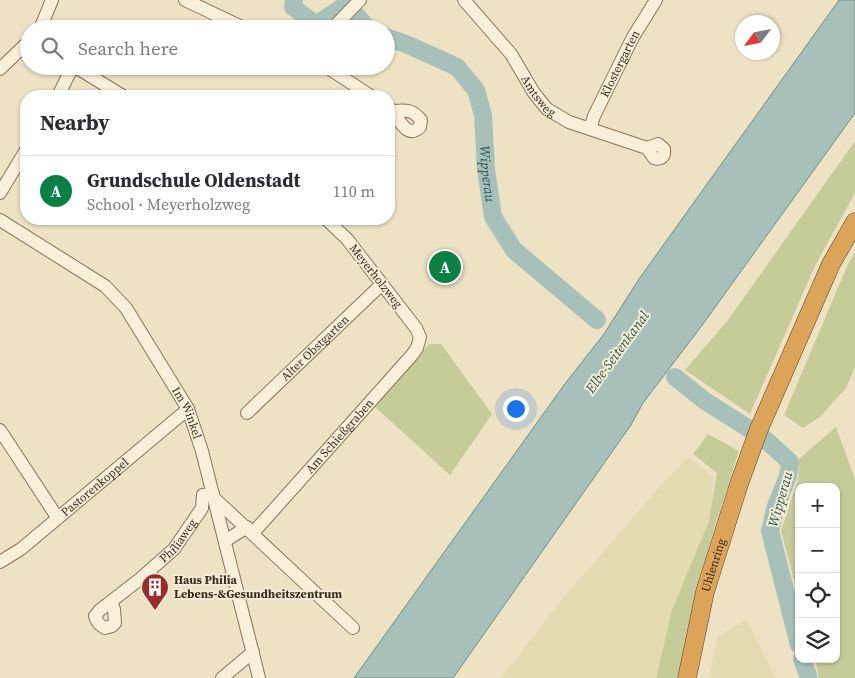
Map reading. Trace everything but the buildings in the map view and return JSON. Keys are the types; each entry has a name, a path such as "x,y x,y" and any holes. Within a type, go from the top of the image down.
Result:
{"highway":[{"name":"Uhlenring","path":"687,678 705,592 749,455 764,416 831,264 855,222"}],"street":[{"path":"44,20 52,0"},
{"path":"185,0 227,20"},
{"name":"Klostergarten","path":"590,130 594,116 633,37 656,0"},
{"path":"340,20 359,1"},
{"name":"Amtsweg","path":"470,2 511,54 534,93 547,109 569,122 647,148"},
{"path":"0,69 20,50"},
{"path":"61,90 69,75"},
{"path":"89,75 113,90"},
{"path":"339,75 362,90"},
{"path":"0,193 20,160"},
{"name":"Im Winkel","path":"0,220 105,286 117,297 126,308 188,409 194,423 214,496 259,678"},
{"name":"Meyerholzweg","path":"332,225 347,239 416,328 420,337"},
{"name":"Alter Obstgarten","path":"247,413 382,284"},
{"name":"Am Schießgraben","path":"224,541 250,530 412,355 417,348 420,337"},
{"name":"Pastorenkoppel","path":"0,562 21,549 188,409"},
{"path":"0,430 57,517"},
{"name":"Philiaweg","path":"111,602 174,549 202,508 203,495 214,496"},
{"path":"214,496 353,628"},
{"path":"222,678 253,652"}],"shaded area":[{"path":"688,457 713,476 713,501 709,521 672,610 656,678 501,678 559,603 659,487"},
{"path":"747,620 776,678 709,678 717,636"}],"green space":[{"path":"855,141 855,193 815,266 750,414 685,370 728,320"},
{"path":"855,252 855,367 846,388 821,416 803,428 784,415 848,264"},
{"path":"429,344 441,344 492,414 450,475 374,406"},
{"path":"836,427 855,479 855,678 819,678 816,663 840,663 840,483 797,483 799,459"},
{"path":"708,434 739,451 713,532 698,589 679,678 656,678 672,610 709,521 717,473 693,454"},
{"path":"795,488 795,584 781,531"}],"water":[{"name":"Elbe-Seitenkanal","path":"839,0 855,0 855,113 703,324 643,403 631,425 453,678 354,678 564,385 604,334 639,279"}],"waterway":[{"name":"Wipperau","path":"294,0 293,7 310,20"},
{"name":"Wipperau","path":"323,20 347,4 360,20"},
{"name":"Wipperau","path":"395,40 457,67 476,90 483,115 486,169 493,217 514,250 597,320"},
{"name":"Wipperau","path":"675,377 705,401 765,439 790,462 788,476 776,506 770,531 795,629"},
{"name":"Wipperau","path":"803,663 809,678"}],"place":[{"name":"Grundschule Oldenstadt","path":"445,267"},
{"name":"Haus Philia Lebens-&Gesundheitszentrum","path":"155,611"}]}
